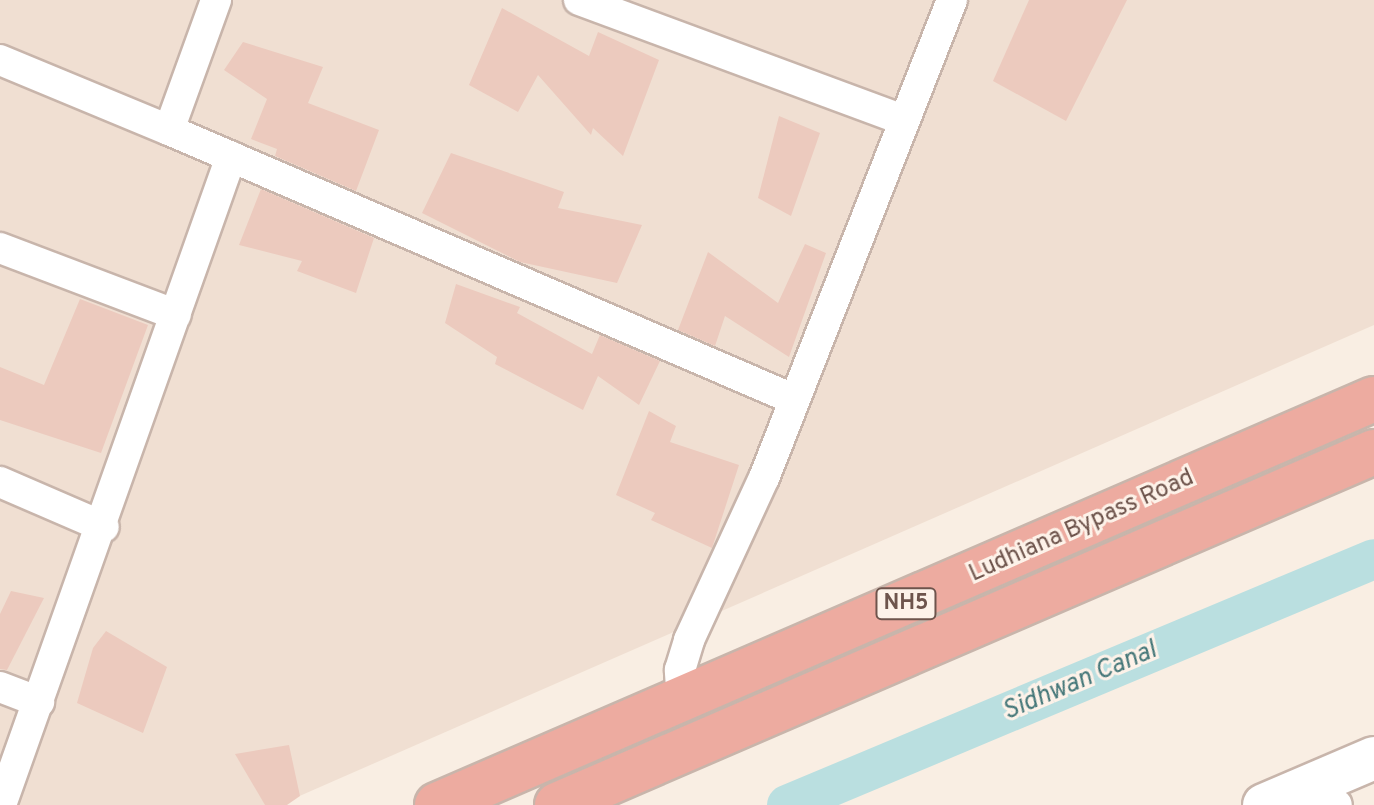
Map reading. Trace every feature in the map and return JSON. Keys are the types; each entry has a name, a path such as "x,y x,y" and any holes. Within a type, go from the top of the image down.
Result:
{"highway":[{"name":"Ludhiana Bypass Road","path":"437,805 682,702 1374,399"},
{"name":"Ludhiana Bypass Road","path":"557,805 1374,452"}],"street":[{"path":"169,130 216,0"},
{"path":"579,0 904,120"},
{"path":"682,702 680,670 689,640 764,478 952,0"},
{"path":"0,60 793,399"},
{"path":"1,805 104,527 231,157"},
{"path":"0,248 176,315"},
{"path":"0,482 104,527"},
{"path":"0,687 39,702"},
{"path":"1300,800 1374,758"}],"shaded area":[{"path":"0,0 1374,0 1374,325 279,805 0,805"}],"building":[{"path":"1029,0 1127,0 1066,121 993,81"},
{"path":"502,8 589,56 598,32 659,60 623,156 593,128 591,135 538,75 518,112 469,85"},
{"path":"243,42 323,67 308,103 379,130 356,191 275,156 277,149 251,139 267,99 224,70"},
{"path":"779,116 820,133 791,216 758,198"},
{"path":"451,153 564,192 558,208 642,225 617,283 520,262 422,213"},
{"path":"261,189 374,238 356,293 297,271 302,261 239,245"},
{"path":"805,244 826,253 789,357 725,316 715,346 678,330 708,252 778,303"},
{"path":"456,284 520,307 517,313 592,354 600,335 660,361 639,405 598,376 583,410 495,364 497,357 445,323"},
{"path":"80,299 148,325 101,453 0,420 0,367 44,385"},
{"path":"649,411 676,426 670,442 739,465 712,548 651,520 655,513 616,495"},
{"path":"11,591 44,598 7,670 0,669 0,614"},
{"path":"106,631 167,667 143,733 77,703 93,648"},
{"path":"289,745 300,796 287,805 265,805 235,754"}],"waterway":[{"name":"Sidhwan Canal","path":"787,805 1374,559"}]}
